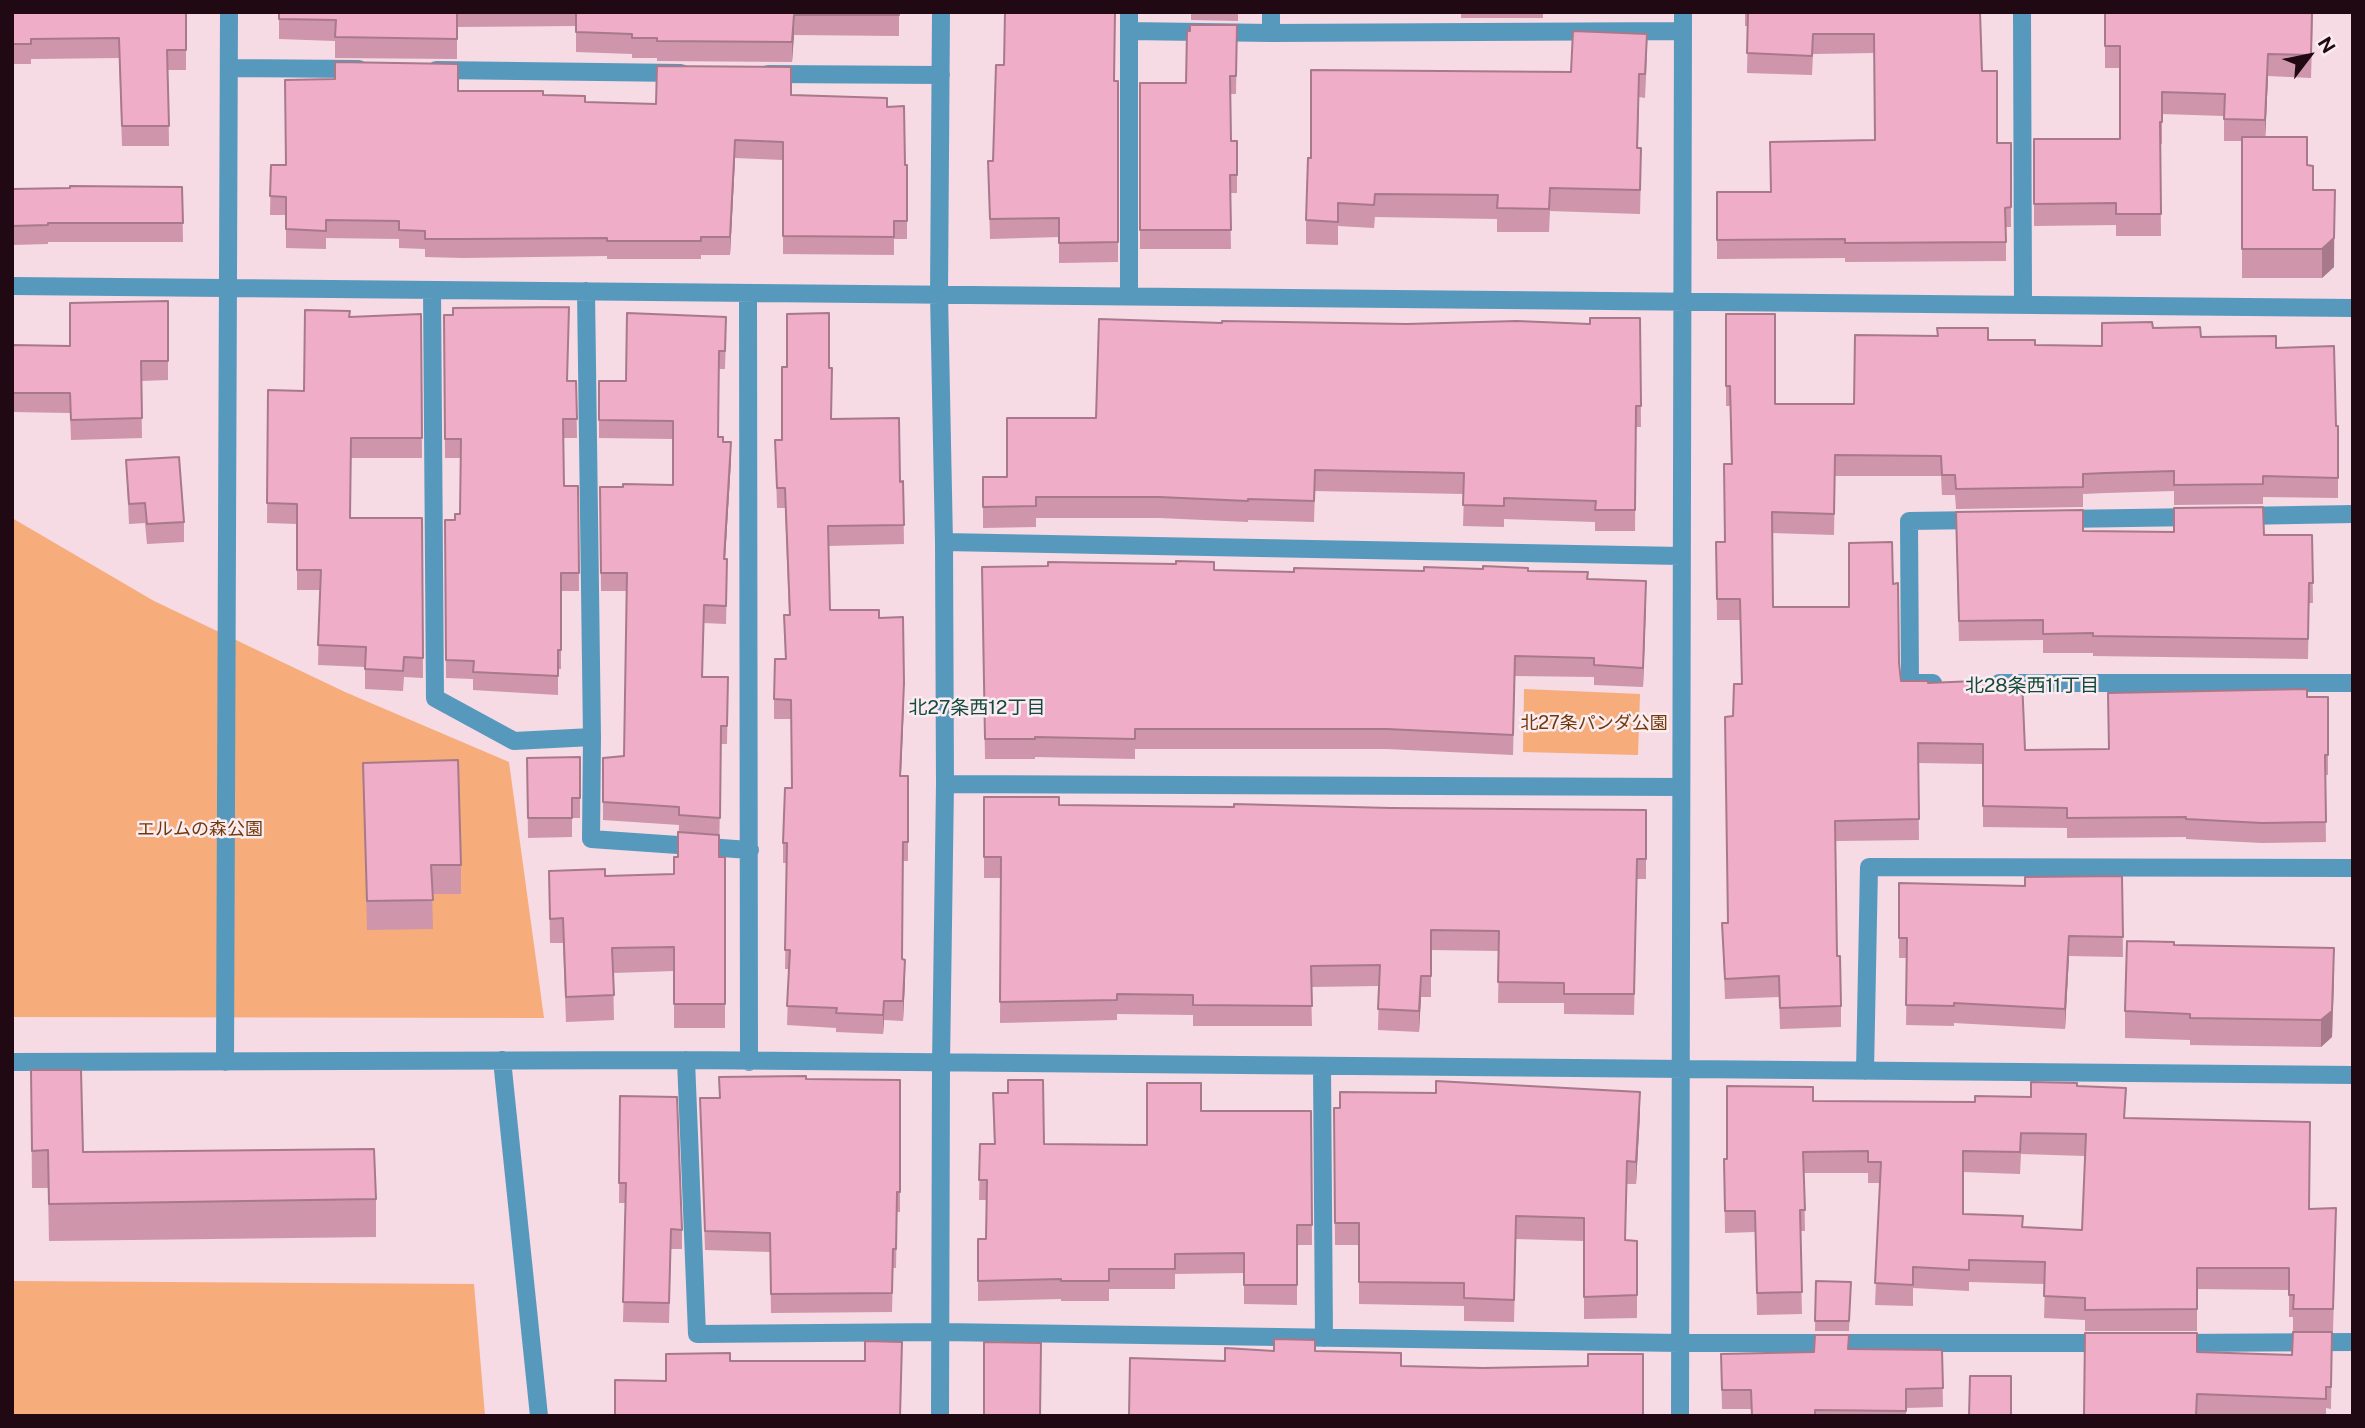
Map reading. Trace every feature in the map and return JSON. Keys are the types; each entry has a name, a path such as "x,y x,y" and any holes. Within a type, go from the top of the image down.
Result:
{"street":[{"path":"225,1062 229,12"},
{"path":"940,1416 945,784 939,294 941,12"},
{"path":"1129,12 1129,296"},
{"path":"1271,12 1271,33"},
{"path":"1680,1416 1683,12"},
{"path":"2022,12 2023,304"},
{"path":"1129,31 1683,32"},
{"path":"229,68 383,70"},
{"path":"425,70 704,73"},
{"path":"745,73 941,75"},
{"path":"12,286 2353,309"},
{"path":"432,290 435,698 514,741 592,737"},
{"path":"586,291 591,839 750,850"},
{"path":"748,293 748,1062"},
{"path":"2048,519 2353,514"},
{"path":"1952,683 1910,683 1909,521 1993,520"},
{"path":"944,542 1681,556"},
{"path":"1980,683 2353,683"},
{"path":"945,784 1681,787"},
{"path":"1865,1071 1869,867 2353,868"},
{"path":"502,1060 539,1416"},
{"path":"12,1062 687,1060 2353,1075"},
{"path":"687,1060 697,1334 942,1332 1680,1343 2122,1343"},
{"path":"1322,1067 1324,1338"},
{"path":"2150,1343 2353,1342"}],"green space":[{"name":"エルムの森公園","path":"12,518 154,601 345,692 509,762 544,1018 12,1017"},
{"name":"北27条パンダ公園","path":"1524,689 1640,694 1638,755 1523,752"},
{"path":"12,1281 474,1284 485,1416 12,1416"}],"building":[{"path":"12,12 186,12 186,50 167,50 169,126 122,126 119,38 31,39 31,44 12,44"},
{"path":"279,12 457,12 457,39 335,37 336,20 279,19"},
{"path":"576,12 899,12 899,15 794,15 792,42 657,41 657,38 632,38 632,34 576,32"},
{"path":"1005,12 1115,12 1118,242 1059,243 1059,218 990,219 988,161 993,161 996,65 1004,65"},
{"path":"1748,12 1980,12 1982,71 1997,71 1997,143 2011,143 2011,207 2005,208 2006,242 1845,243 1845,239 1717,240 1717,192 1771,192 1770,142 1875,140 1874,34 1813,34 1812,56 1747,53"},
{"path":"2105,12 2312,12 2311,55 2268,54 2265,120 2224,119 2225,94 2162,92 2161,214 2116,214 2116,203 2034,204 2034,139 2120,139 2120,46 2105,46"},
{"path":"1190,25 1237,25 1236,76 1230,76 1231,141 1237,141 1237,175 1230,175 1231,230 1140,230 1140,83 1186,83 1187,31 1190,31"},
{"path":"1573,31 1647,34 1645,74 1639,74 1637,148 1641,148 1640,190 1550,188 1549,209 1497,208 1498,195 1375,194 1374,205 1338,203 1338,222 1306,220 1308,158 1311,158 1311,70 1571,72"},
{"path":"335,62 458,64 458,91 543,91 543,95 585,96 585,102 656,104 657,66 791,67 791,95 887,98 887,107 904,106 907,221 894,221 894,237 783,236 783,142 735,140 730,237 701,237 701,241 607,241 607,238 425,239 425,231 399,230 399,221 326,220 326,231 286,229 286,197 270,196 271,165 286,165 285,80 335,79"},
{"path":"2242,137 2307,137 2307,165 2313,166 2313,190 2335,190 2334,238 2322,249 2242,249"},
{"path":"70,186 182,187 183,223 48,223 12,226 12,189"},
{"path":"168,301 168,361 141,361 142,418 71,420 70,393 12,393 12,345 70,346 70,303"},
{"path":"569,307 567,381 576,381 577,419 563,419 564,486 578,486 579,573 561,573 561,650 558,650 558,676 473,672 474,661 446,660 445,520 455,520 455,514 460,514 461,439 445,439 444,315 453,315 453,308"},
{"path":"305,310 350,311 349,317 421,314 422,438 351,438 350,518 422,518 423,658 404,657 403,671 365,669 366,647 318,645 321,570 297,570 297,504 267,503 268,390 304,391"},
{"path":"627,313 726,317 725,351 719,351 718,437 723,437 723,442 731,442 724,559 727,559 726,606 704,605 702,677 728,677 727,726 721,726 720,818 679,815 679,807 603,802 603,758 624,756 627,573 601,573 600,487 623,487 623,484 673,485 673,421 599,420 599,381 626,381"},
{"path":"829,313 831,419 899,418 904,525 828,526 830,610 879,610 879,618 903,617 904,683 900,776 908,776 908,842 903,842 903,1001 884,1001 883,1015 836,1013 837,1008 787,1006 790,950 785,950 787,843 783,843 785,788 792,788 791,700 774,699 775,659 786,659 784,615 790,615 785,488 777,488 775,440 782,440 782,367 787,367 787,314"},
{"path":"1726,314 1775,314 1775,404 1854,404 1855,335 1938,336 1937,328 1988,328 1988,340 2035,340 2035,345 2102,346 2102,323 2152,322 2153,328 2200,327 2201,337 2276,336 2276,348 2334,346 2338,478 2263,476 2263,484 2174,485 2174,471 2083,474 2083,487 1956,489 1955,475 1942,475 1941,456 1835,455 1834,514 1772,512 1773,607 1849,607 1849,543 1892,542 1893,584 1898,583 1901,681 1928,683 2022,679 2025,750 2109,749 2108,693 2307,689 2307,697 2328,697 2326,822 2262,823 2186,817 2067,818 2067,808 1983,806 1983,744 1918,743 1919,819 1835,821 1837,956 1840,956 1841,1006 1780,1008 1779,976 1725,979 1722,923 1728,923 1725,717 1733,716 1734,684 1742,684 1740,599 1717,599 1716,542 1725,542 1724,464 1732,464 1730,386 1726,386"},
{"path":"1590,318 1640,318 1641,406 1636,406 1635,510 1595,510 1596,501 1504,498 1504,506 1463,505 1464,473 1315,470 1314,501 1036,497 1036,506 983,507 983,477 1007,477 1007,418 1096,418 1099,319 1222,323 1407,324 1517,321 1590,324"},
{"path":"179,457 184,522 147,524 145,503 129,504 126,460"},
{"path":"2263,507 2264,535 2312,535 2313,583 2309,583 2308,639 2043,634 2043,620 1959,621 1956,512 2083,510 2083,531 2174,532 2174,508"},
{"path":"1176,561 1214,562 1214,570 1294,572 1294,568 1424,571 1424,567 1483,569 1483,566 1528,568 1528,571 1588,572 1587,579 1646,581 1643,668 1594,665 1594,658 1515,656 1513,735 1387,729 1135,729 1135,739 985,739 982,567 1048,566 1048,562 1176,564"},
{"path":"580,757 580,798 572,798 572,818 528,818 527,758"},
{"path":"458,760 461,865 431,865 433,900 367,901 363,763"},
{"path":"984,797 1059,797 1059,805 1234,807 1234,804 1646,810 1646,859 1637,859 1634,994 1564,994 1564,983 1498,982 1499,931 1431,930 1431,976 1421,976 1419,1011 1378,1009 1380,965 1311,966 1312,1006 1193,1005 1193,995 1117,994 1117,1000 1000,1002 1001,857 984,857"},
{"path":"678,832 719,835 719,857 725,857 725,1004 674,1004 674,947 612,948 614,995 566,997 563,918 550,919 549,871 605,869 605,876 674,874 674,857 678,857"},
{"path":"2122,876 2123,937 2069,936 2065,1009 1954,1003 1954,1006 1906,1005 1907,938 1899,938 1899,883 2025,886 2025,877"},
{"path":"2127,941 2174,942 2174,945 2334,948 2332,1011 2321,1020 2190,1018 2190,1014 2125,1011"},
{"path":"31,1070 81,1070 83,1152 374,1149 376,1199 49,1204 48,1150 32,1151"},
{"path":"806,1076 806,1079 900,1080 900,1192 897,1192 892,1293 771,1294 770,1233 705,1231 700,1098 720,1098 719,1077"},
{"path":"1008,1080 1043,1080 1044,1144 1147,1145 1147,1083 1201,1083 1201,1111 1311,1111 1312,1225 1297,1225 1297,1285 1244,1285 1244,1253 1175,1254 1175,1269 1109,1269 1109,1281 978,1281 978,1239 986,1239 987,1180 979,1180 980,1144 995,1144 993,1093 1008,1093"},
{"path":"1436,1081 1640,1092 1636,1162 1627,1161 1625,1240 1637,1241 1637,1295 1584,1297 1584,1218 1516,1216 1514,1300 1464,1298 1464,1283 1359,1282 1359,1223 1335,1223 1334,1108 1340,1108 1340,1092 1436,1093"},
{"path":"2031,1082 2077,1083 2077,1086 2126,1088 2124,1118 2310,1122 2309,1209 2336,1208 2333,1309 2293,1309 2294,1295 2289,1295 2289,1268 2197,1268 2197,1309 2085,1310 2085,1298 2044,1296 2045,1262 1969,1260 1969,1270 1913,1267 1913,1285 1875,1283 1881,1162 1868,1162 1868,1151 1803,1152 1805,1210 1800,1210 1802,1292 1757,1293 1755,1211 1725,1211 1727,1086 1813,1087 1813,1101 1975,1102 1975,1096 2031,1097","holes":["2021,1133 2086,1134 2082,1230 2022,1227 2023,1216 1963,1214 1963,1151 2020,1152"]},
{"path":"620,1096 677,1097 682,1230 671,1229 669,1303 623,1302 626,1183 619,1183"},
{"path":"1816,1281 1851,1282 1849,1321 1815,1321"},
{"path":"2293,1332 2332,1332 2331,1387 2326,1387 2326,1399 2197,1394 2196,1416 2084,1416 2085,1333 2197,1333 2197,1352 2292,1355"},
{"path":"1815,1335 1849,1335 1848,1349 1942,1350 1943,1388 1906,1389 1906,1411 1815,1410 1815,1416 1752,1416 1751,1390 1722,1390 1721,1354 1814,1352"},
{"path":"1274,1339 1315,1340 1315,1351 1401,1353 1401,1366 1588,1366 1588,1354 1643,1354 1643,1416 1129,1416 1130,1358 1225,1361 1225,1348 1274,1351"},
{"path":"865,1341 902,1342 900,1416 615,1416 615,1380 666,1381 666,1354 730,1353 730,1361 865,1361"},
{"path":"984,1342 1041,1343 1040,1416 984,1416"},
{"path":"1970,1376 2011,1376 2011,1416 1969,1416"}],"district":[{"name":"北28条西11丁目","path":"2032,686"},
{"name":"北27条西12丁目","path":"977,708"}]}
